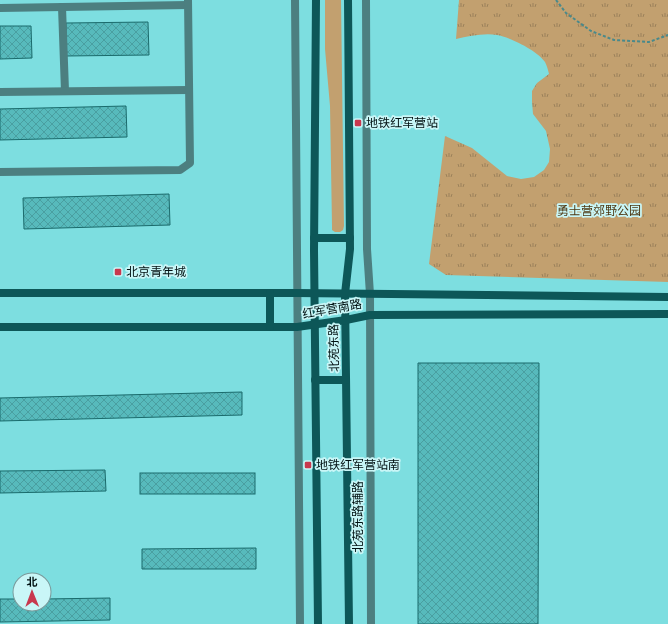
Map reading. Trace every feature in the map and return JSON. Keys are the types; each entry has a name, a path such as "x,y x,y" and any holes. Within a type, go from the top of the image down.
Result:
{"main road":[{"name":"北苑东路","path":"316,0 314,294 318,624"},
{"name":"北苑东路","path":"348,0 350,249 345,294 349,624"},
{"path":"314,238 350,238"},
{"name":"红军营南路","path":"0,292 296,293 668,297"},
{"path":"270,293 270,327"},
{"name":"红军营南路","path":"0,327 297,327 370,315 668,314"},
{"path":"315,380 346,380"}],"street":[{"path":"295,0 296,293 300,624"},
{"name":"北苑东路辅路","path":"366,0 367,249 370,294 371,624"},
{"path":"0,8 188,3 190,163 180,170 0,172"},
{"path":"62,7 65,91"},
{"path":"0,92 189,90"}],"path":[{"path":"556,0 566,13 591,31 614,40 649,42 668,35"}],"green space":[{"path":"325,0 341,0 344,226 343,230 340,232 335,232 332,230 330,106 325,49"},
{"name":"勇士营郊野公园","path":"459,0 668,0 668,282 446,275 429,264 445,136 472,148 507,176 521,179 534,177 544,170 549,162 550,149 546,131 533,114 532,102 532,91 537,83 549,74 545,62 530,49 503,36 492,34 456,39"}],"building":[{"path":"148,22 149,55 66,56 66,23"},
{"path":"0,26 31,26 32,58 0,59"},
{"path":"126,106 127,137 0,140 0,109"},
{"path":"169,194 170,225 24,229 23,198"},
{"path":"418,363 539,363 538,624 418,624"},
{"path":"242,392 242,415 0,421 0,398"},
{"path":"105,470 106,491 0,493 0,471"},
{"path":"140,473 255,473 255,494 140,494"},
{"path":"256,548 256,569 142,569 142,549"},
{"path":"110,598 110,620 0,622 0,599 12,599 12,612 52,612 52,599"}],"place":[{"name":"地铁红军营站","path":"358,123"},
{"name":"北京青年城","path":"118,272"},
{"name":"地铁红军营站南","path":"308,465"}]}
